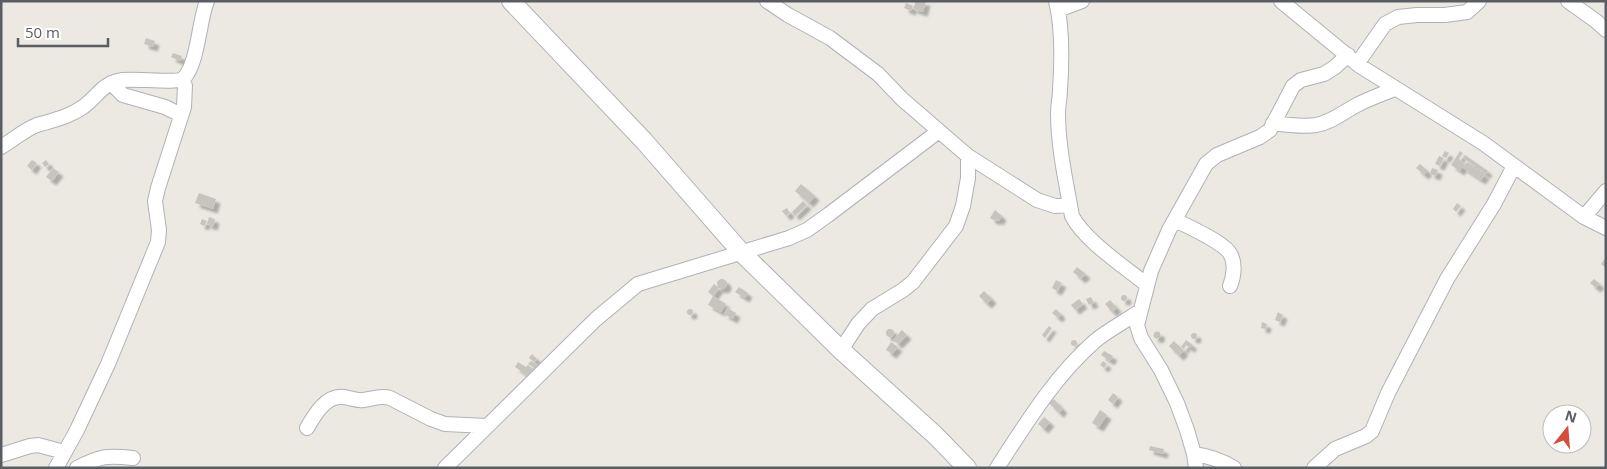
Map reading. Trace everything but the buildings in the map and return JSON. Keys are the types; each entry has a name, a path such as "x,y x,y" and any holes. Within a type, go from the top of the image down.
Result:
{"street":[{"path":"1,147 36,126 72,114 88,103 104,86 123,80 136,79 173,82 182,79 192,65 207,1"},
{"path":"511,1 644,141 741,252 841,350 936,436 958,465"},
{"path":"768,1 830,38 878,74 902,99 968,156 1037,200 1055,206 1070,205"},
{"path":"1082,1 1057,6 1061,49 1058,111 1059,136 1072,216 1077,225 1098,245 1148,285"},
{"path":"1282,1 1352,59 1395,89 1483,143 1584,217 1606,228"},
{"path":"1234,468 1223,461 1209,456 1195,461 1187,430 1171,388 1141,338 1137,326 1158,255 1175,220 1206,164 1217,155 1260,137 1270,130 1293,86 1302,80 1324,74 1352,59 1386,24 1398,17 1466,12 1479,1"},
{"path":"1568,1 1606,30"},
{"path":"56,468 77,430 108,364 158,242 159,230 156,201 158,188 184,107 186,95 182,79"},
{"path":"110,84 123,95 165,107 181,115"},
{"path":"1273,123 1316,125 1334,119 1370,98 1395,89"},
{"path":"445,468 596,319 638,284 789,238 807,230 939,132"},
{"path":"841,350 858,324 872,309 913,282 956,226 965,197 968,178 968,156"},
{"path":"1314,468 1336,450 1366,436 1372,431 1388,393 1447,279 1494,204 1514,166"},
{"path":"1584,217 1606,192"},
{"path":"1175,220 1212,240 1229,253 1234,270 1234,277 1230,286"},
{"path":"997,468 1047,392 1069,365 1097,339 1140,311"},
{"path":"307,428 314,416 330,399 344,397 361,401 386,397 431,419 446,424 487,426"},
{"path":"1,455 38,445 64,452"},
{"path":"77,468 97,458 110,455 133,458"}]}
